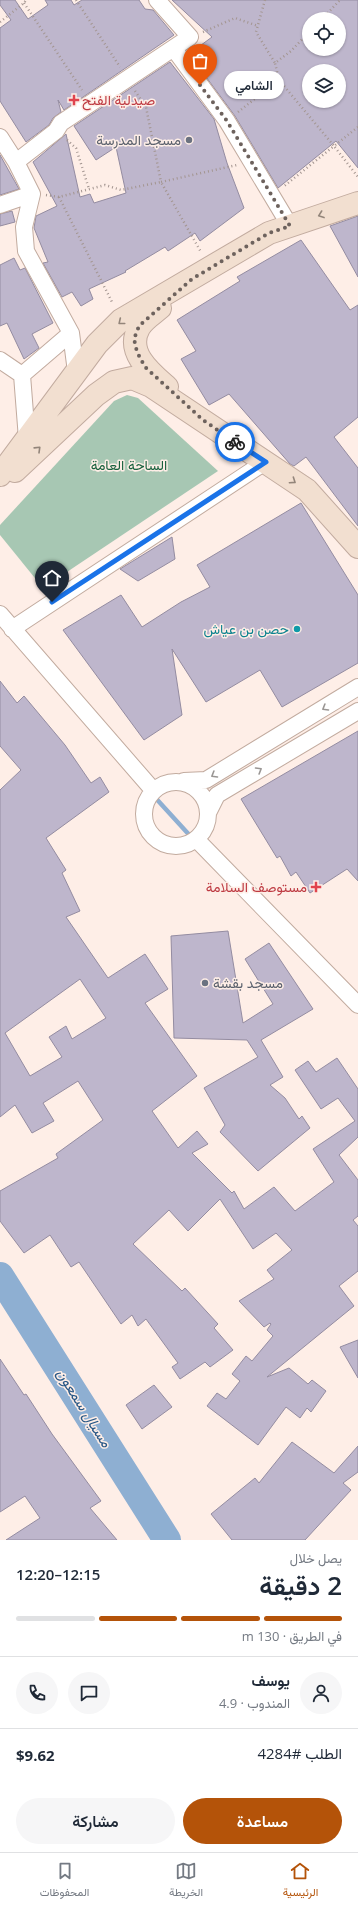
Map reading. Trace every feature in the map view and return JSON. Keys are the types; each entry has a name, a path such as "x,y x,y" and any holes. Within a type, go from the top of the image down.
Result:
{"main road":[{"path":"0,475 97,344 121,320 269,233 358,203"},
{"path":"201,274 139,326 134,339 137,352 145,367 203,420"},
{"path":"0,486 96,395 114,382 132,378 151,386 307,490 358,547"}],"street":[{"path":"16,162 56,131 61,123 90,102 174,49 190,37 157,0"},
{"path":"174,49 227,121 290,226"},
{"path":"0,138 16,162 32,194 24,227 26,251 71,333 76,372"},
{"path":"0,205 32,194"},
{"path":"22,375 71,333"},
{"path":"0,360 22,375"},
{"path":"22,375 27,439"},
{"path":"12,629 266,462"},
{"path":"336,522 358,556"},
{"path":"0,614 154,790"},
{"path":"358,687 206,780 167,782 154,790 147,799 144,815 148,831 155,839 165,844 176,846 187,844 196,839 204,831 208,821 209,811 217,795 358,711"},
{"path":"183,781 193,785 201,792 209,811"},
{"path":"196,839 358,1005"}],"path":[{"path":"76,0 146,108 161,182 201,274"},
{"path":"265,0 256,32 275,62 279,80 358,177"},
{"path":"329,12 340,0"},
{"path":"0,22 25,2 90,102"},
{"path":"190,37 235,18 258,26"},
{"path":"275,62 291,51 302,39"},
{"path":"227,121 279,80"},
{"path":"272,196 358,127"},
{"path":"56,131 76,148 89,189"},
{"path":"32,194 59,197 105,184 121,190 251,162"},
{"path":"59,197 121,320"}],"green space":[{"name":"الساحة العامة","path":"127,395 138,398 218,471 43,588 0,535 0,525 114,401"}],"building":[{"path":"0,0 15,0 28,19 48,5 45,0 71,0 74,5 82,0 139,0 145,9 153,10 174,35 64,110 58,100 61,112 53,118 49,125 26,142 0,101 0,28 11,20 0,5"},
{"path":"172,0 358,0 358,168 336,141 278,188 235,116 189,54 212,37"},
{"path":"170,62 214,119 227,163 244,208 200,241 195,233 168,251 165,247 125,271 126,272 89,289 93,299 81,306 72,292 62,297 43,263 48,262 34,228 36,216 57,206 33,162 66,134 80,197 90,194 94,203 126,193 116,147 96,160 74,126"},
{"path":"0,155 19,189 0,195"},
{"path":"12,211 15,222 0,226 0,214"},
{"path":"358,216 358,277 330,226"},
{"path":"301,240 350,310 358,305 358,417 334,437 358,468 358,526 306,457 294,466 290,464 229,394 209,405 181,359 196,351 177,320 240,281 237,277"},
{"path":"14,258 20,270 25,268 53,323 32,334 39,348 24,359 7,323 0,326 0,265"},
{"path":"301,503 358,595 358,663 282,707 260,670 206,702 172,649 182,715 144,740 63,630 121,595 142,627 181,602 210,587 197,565"},
{"path":"172,537 175,559 138,581 120,569"},
{"path":"0,681 17,703 24,696 65,745 91,783 100,777 109,792 46,838 66,870 62,873 80,911 66,917 108,978 145,954 168,989 145,1003 197,1076 152,1111 178,1148 197,1131 208,1144 192,1153 232,1193 234,1191 244,1209 274,1187 295,1211 334,1182 313,1149 355,1121 338,1098 321,1109 295,1070 308,1061 316,1072 337,1058 358,1089 358,1137 339,1155 358,1180 358,1216 353,1220 358,1226 358,1271 339,1286 354,1306 267,1377 289,1368 308,1384 312,1380 326,1391 311,1412 307,1408 300,1418 286,1407 258,1445 207,1406 217,1393 226,1399 240,1381 232,1374 246,1356 252,1361 273,1336 267,1330 271,1324 270,1323 264,1327 239,1301 274,1279 267,1270 292,1250 276,1233 253,1249 220,1199 188,1231 169,1210 133,1244 182,1291 185,1288 218,1324 214,1328 233,1350 210,1367 205,1362 180,1379 172,1367 178,1363 146,1319 138,1326 132,1315 121,1324 79,1262 71,1267 50,1235 24,1253 0,1221 0,1191 58,1158 56,1154 103,1120 78,1081 43,1103 54,1121 32,1133 15,1105 0,1117 0,790 21,770 0,746","holes":["80,979 106,1018 72,1039 66,1026 49,1037 62,1057 30,1076 5,1033"]},
{"name":"مستوصف السلامة","path":"358,731 358,881 347,869 310,893 296,872 291,876 280,856 277,858 241,799"},
{"path":"228,931 243,1023 273,1004 245,959 269,943 313,1009 261,1040 283,1077 270,1085 285,1098 299,1119 302,1116 310,1128 258,1171 220,1132 225,1125 204,1088 258,1057 247,1040 174,1038 171,936"},
{"path":"358,1340 358,1378 340,1347"},
{"path":"0,1359 24,1395 26,1394 52,1434 101,1501 90,1508 117,1540 6,1540 40,1518 25,1496 0,1512"},
{"path":"154,1385 172,1407 142,1429 126,1405"},
{"path":"292,1442 334,1473 358,1446 358,1472 343,1483 351,1490 305,1540 232,1540 211,1514 255,1478 259,1483"}],"waterway":[{"path":"151,793 193,839"},
{"name":"مسيال سمعون","path":"0,1276 167,1540"}],"way so far":[{"path":"200,85 227,121 290,226 269,233 192,279 139,326 134,339 137,352 145,367 203,420 235,442"}],"place":[{"name":"الشامي","path":"200,85"},
{"name":"صيدلية الفتح","path":"74,100"},
{"name":"مسجد المدرسة","path":"189,140"},
{"name":"حصن بن عياش","path":"297,629"},
{"name":"مستوصف السلامة","path":"316,887"},
{"name":"مسجد بقشة","path":"205,983"}],"route":[{"path":"52,602 266,462 235,442"}]}
